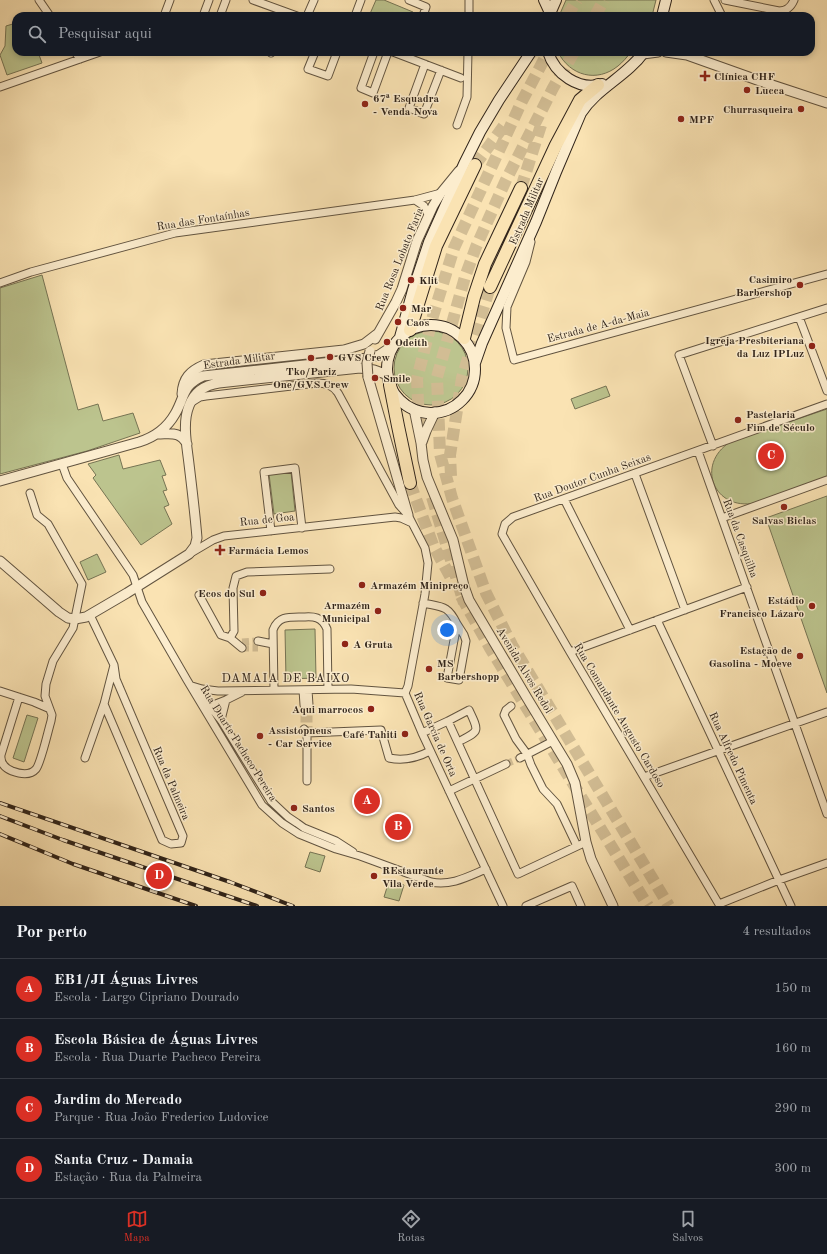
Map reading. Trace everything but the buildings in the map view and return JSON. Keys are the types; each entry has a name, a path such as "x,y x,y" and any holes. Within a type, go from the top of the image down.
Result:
{"highway":[{"path":"490,287 556,145 576,107 580,100 598,85"},
{"path":"402,337 436,246 470,164"},
{"path":"464,338 474,297 485,264 521,188"},
{"path":"389,380 410,483"}],"main road":[{"path":"544,0 548,12"},
{"path":"550,12 556,0"},
{"path":"663,12 666,0"},
{"name":"Rua Rosa Lobato Faria","path":"470,164 480,132 528,56"},
{"path":"549,56 550,60 563,75 573,81 585,85 598,85 616,80"},
{"name":"Estrada Militar","path":"476,363 482,344 536,222 581,113 587,104 630,68 640,56"},
{"path":"433,324 444,326 455,331 464,338 472,350 476,363 475,375 472,386 466,396 457,404 447,410 424,412 414,409 404,403 396,395 389,380 387,365 390,355 402,337 421,326 433,324"}],"street":[{"path":"39,0 47,12"},
{"path":"166,12 170,0"},
{"path":"205,12 210,0"},
{"path":"222,12 226,0"},
{"path":"253,0 281,12"},
{"path":"310,12 314,0"},
{"path":"357,12 361,0"},
{"path":"409,0 426,7 424,12"},
{"path":"469,0 469,12"},
{"path":"714,0 720,12"},
{"path":"725,0 783,11 789,8 794,0"},
{"path":"0,87 89,56"},
{"path":"313,56 308,69 328,76 336,56"},
{"path":"373,56 361,88 373,93 387,56"},
{"path":"410,56 425,64 465,79"},
{"path":"457,125 467,97 465,79 468,56"},
{"path":"691,56 827,103"},
{"path":"425,64 409,108 424,114 441,70"},
{"name":"Rua Rosa Lobato Faria","path":"377,334 388,318 396,302 404,283 417,241 441,193 470,164"},
{"name":"Rua das Fontaínhas","path":"0,283 32,272 175,233 415,200 441,193"},
{"path":"415,200 424,206 429,216"},
{"name":"Estrada de A-da-Maia","path":"536,222 526,262 507,308 506,328 514,360 827,274"},
{"path":"713,446 679,355 827,308"},
{"path":"799,316 827,391"},
{"path":"377,334 367,363 368,377 410,519"},
{"path":"182,397 182,386 187,377 204,365 344,350 364,344 377,334"},
{"name":"Estrada Militar","path":"0,481 151,438 158,434 171,420 185,390 191,383 209,374 368,358 384,352 402,337"},
{"name":"Estrada Militar","path":"188,406 201,389 219,383 360,368 374,370 389,380"},
{"name":"Rua Garcia de Orta","path":"188,406 196,399 206,396 317,383 323,383 331,386 338,393 425,548 428,559 428,567 408,686 405,692 430,751 503,906"},
{"name":"Rua Doutor Cunha Seixas","path":"502,534 505,524 513,517 827,404"},
{"path":"188,406 186,418 187,444 197,538 195,546 189,554"},
{"name":"Avenida Alves Redol","path":"414,409 422,443 423,460 427,477 453,540 464,586 470,600 523,692 567,764 575,783 581,844 591,859 613,906"},
{"name":"Avenida Alves Redol","path":"422,443 435,412"},
{"path":"158,434 177,434 183,437 187,444"},
{"name":"Rua da Casquilha","path":"698,451 827,814"},
{"name":"Rua Duarte Pacheco Pereira","path":"62,464 67,478 133,575 142,602 187,680 207,704 262,805 282,823 299,834 336,849 360,856 425,880 443,884 454,882 486,868"},
{"path":"271,531 264,472 295,468 302,528"},
{"path":"635,474 685,610"},
{"path":"722,518 827,480"},
{"path":"19,697 1,755 1,764 6,768 22,774 30,773 36,768 51,721 52,715 48,708 45,696 46,684 53,661 70,633 75,619 82,584 48,524 37,515 30,493"},
{"path":"564,499 630,630"},
{"name":"Rua de Goa","path":"75,619 80,619 90,615 189,554 218,538 395,517 410,519"},
{"name":"Rua Comandante Augusto Cardoso","path":"502,534 719,905"},
{"path":"0,560 59,612 68,618 75,619"},
{"path":"230,638 234,631 233,588 236,576 247,572 330,569"},
{"path":"570,652 747,587"},
{"path":"199,595 221,635 230,638 240,645"},
{"path":"423,603 445,608 452,614 464,635 466,641 459,680 447,678 457,624"},
{"name":"Rua da Palmeira","path":"90,615 114,665 116,679 183,836 181,843 171,844 162,840 104,704"},
{"path":"274,690 273,630 278,621 289,617 312,617 322,621 325,625 327,629 328,689"},
{"name":"Rua Alfredo Pimenta","path":"657,620 791,906"},
{"path":"258,645 273,644"},
{"path":"86,758 104,704 114,665"},
{"name":"Rua Duarte Pacheco Pereira","path":"187,680 221,720 271,801 300,826 336,841 360,856"},
{"path":"192,686 218,691 363,689 405,692"},
{"path":"306,690 306,705"},
{"path":"0,691 48,708"},
{"path":"207,704 218,691"},
{"path":"207,704 226,700 242,691"},
{"path":"221,720 226,700"},
{"path":"448,721 518,874 581,844 557,804 543,789 527,754 516,739 504,716 506,710 511,706"},
{"path":"422,733 469,710 477,726 476,731 458,742"},
{"path":"644,777 827,712"},
{"path":"307,781 307,730 381,730 389,758 404,759 421,756 430,751"},
{"path":"520,758 554,741"},
{"path":"449,791 506,764"},
{"path":"819,792 827,789"},
{"path":"719,905 779,880 827,863"},
{"path":"526,906 535,904 572,886 581,906"}],"green space":[{"path":"376,0 384,0 413,12 371,12"},
{"path":"566,0 656,0 653,12 561,12"},
{"path":"12,24 12,56 39,56 42,63 7,75 0,55 5,46 6,26"},
{"path":"560,56 628,56 610,71 593,75 585,74 569,67"},
{"path":"42,275 78,410 98,404 103,421 133,413 140,433 87,451 0,474 0,288"},
{"path":"431,331 445,334 457,342 465,354 468,368 465,382 457,394 445,402 431,405 417,402 405,394 397,382 394,368 397,354 405,342 417,334"},
{"path":"606,386 610,396 575,409 571,399"},
{"path":"827,409 827,477 755,503 741,504 729,500 720,493 714,484 712,474 713,462 719,452 730,442"},
{"path":"119,455 123,469 160,460 166,475 162,476 167,490 163,491 169,505 164,507 172,524 141,545 93,478 96,475 88,464"},
{"path":"291,472 295,511 274,514 269,474"},
{"name":"Estádio Francisco Lázaro","path":"827,496 827,693 766,518"},
{"path":"97,554 106,572 88,580 80,562"},
{"path":"315,629 316,678 286,679 285,630"},
{"path":"27,715 38,718 24,762 13,758"},
{"path":"310,852 325,856 320,872 305,867"},
{"path":"389,881 404,885 399,901 384,897"}],"tunnel":[{"path":"570,12 577,0"},
{"path":"597,12 604,0"},
{"path":"419,424 417,379 433,316 454,248 522,101 546,56"},
{"path":"572,56 553,88 506,180 476,247 465,277 437,377 440,454 452,498 486,593 512,645 669,906"},
{"path":"521,188 542,122"},
{"path":"475,165 506,123"},
{"path":"451,476 450,455 462,378 490,287"},
{"path":"410,483 433,545 451,578"},
{"path":"432,497 464,603"},
{"path":"461,596 490,648 648,906"},
{"path":"242,642 258,641"},
{"path":"242,648 258,648"},
{"path":"304,705 304,729"},
{"path":"309,705 309,729"},
{"path":"506,764 520,758"}],"railway":[{"path":"0,803 230,882 293,906"},
{"path":"0,816 63,840 257,906"},
{"path":"0,834 73,864 196,906"}],"place":[{"name":"Clínica CHF","path":"705,76"},
{"name":"Lucca","path":"747,90"},
{"name":"67ª Esquadra - Venda Nova","path":"365,104"},
{"name":"Churrasqueira","path":"801,109"},
{"name":"MPF","path":"681,119"},
{"name":"Klit","path":"411,280"},
{"name":"Casimiro Barbershop","path":"800,285"},
{"name":"Mar","path":"403,308"},
{"name":"Caos","path":"398,322"},
{"name":"Odeith","path":"387,342"},
{"name":"Igreja Presbiteriana da Luz IPLuz","path":"812,346"},
{"name":"GVS Crew","path":"330,357"},
{"name":"Tko/Pariz One/GVS Crew","path":"311,358"},
{"name":"Smile","path":"375,378"},
{"name":"Pastelaria Fim de Século","path":"738,420"},
{"name":"Jardim do Mercado","path":"771,456"},
{"name":"Salvas Biclas","path":"784,507"},
{"name":"Farmácia Lemos","path":"220,550"},
{"name":"Armazém Minipreço","path":"362,585"},
{"name":"Ecos do Sul","path":"263,593"},
{"name":"Estádio Francisco Lázaro","path":"812,606"},
{"name":"Armazém Municipal","path":"378,611"},
{"name":"A Gruta","path":"345,644"},
{"name":"Estação de Gasolina - Moeve","path":"800,656"},
{"name":"MS Barbershopp","path":"429,669"},
{"name":"Aqui marrocos","path":"371,709"},
{"name":"Café Tahiti","path":"405,734"},
{"name":"Assistopneus - Car Service","path":"260,736"},
{"name":"EB1/JI Águas Livres","path":"367,801"},
{"name":"Santos","path":"294,808"},
{"name":"Escola Básica de Águas Livres","path":"398,827"},
{"name":"Santa Cruz - Damaia","path":"159,876"},
{"name":"REstaurante Vila Verde","path":"374,876"}],"district":[{"name":"DAMAIA DE BAIXO","path":"286,678"}]}
